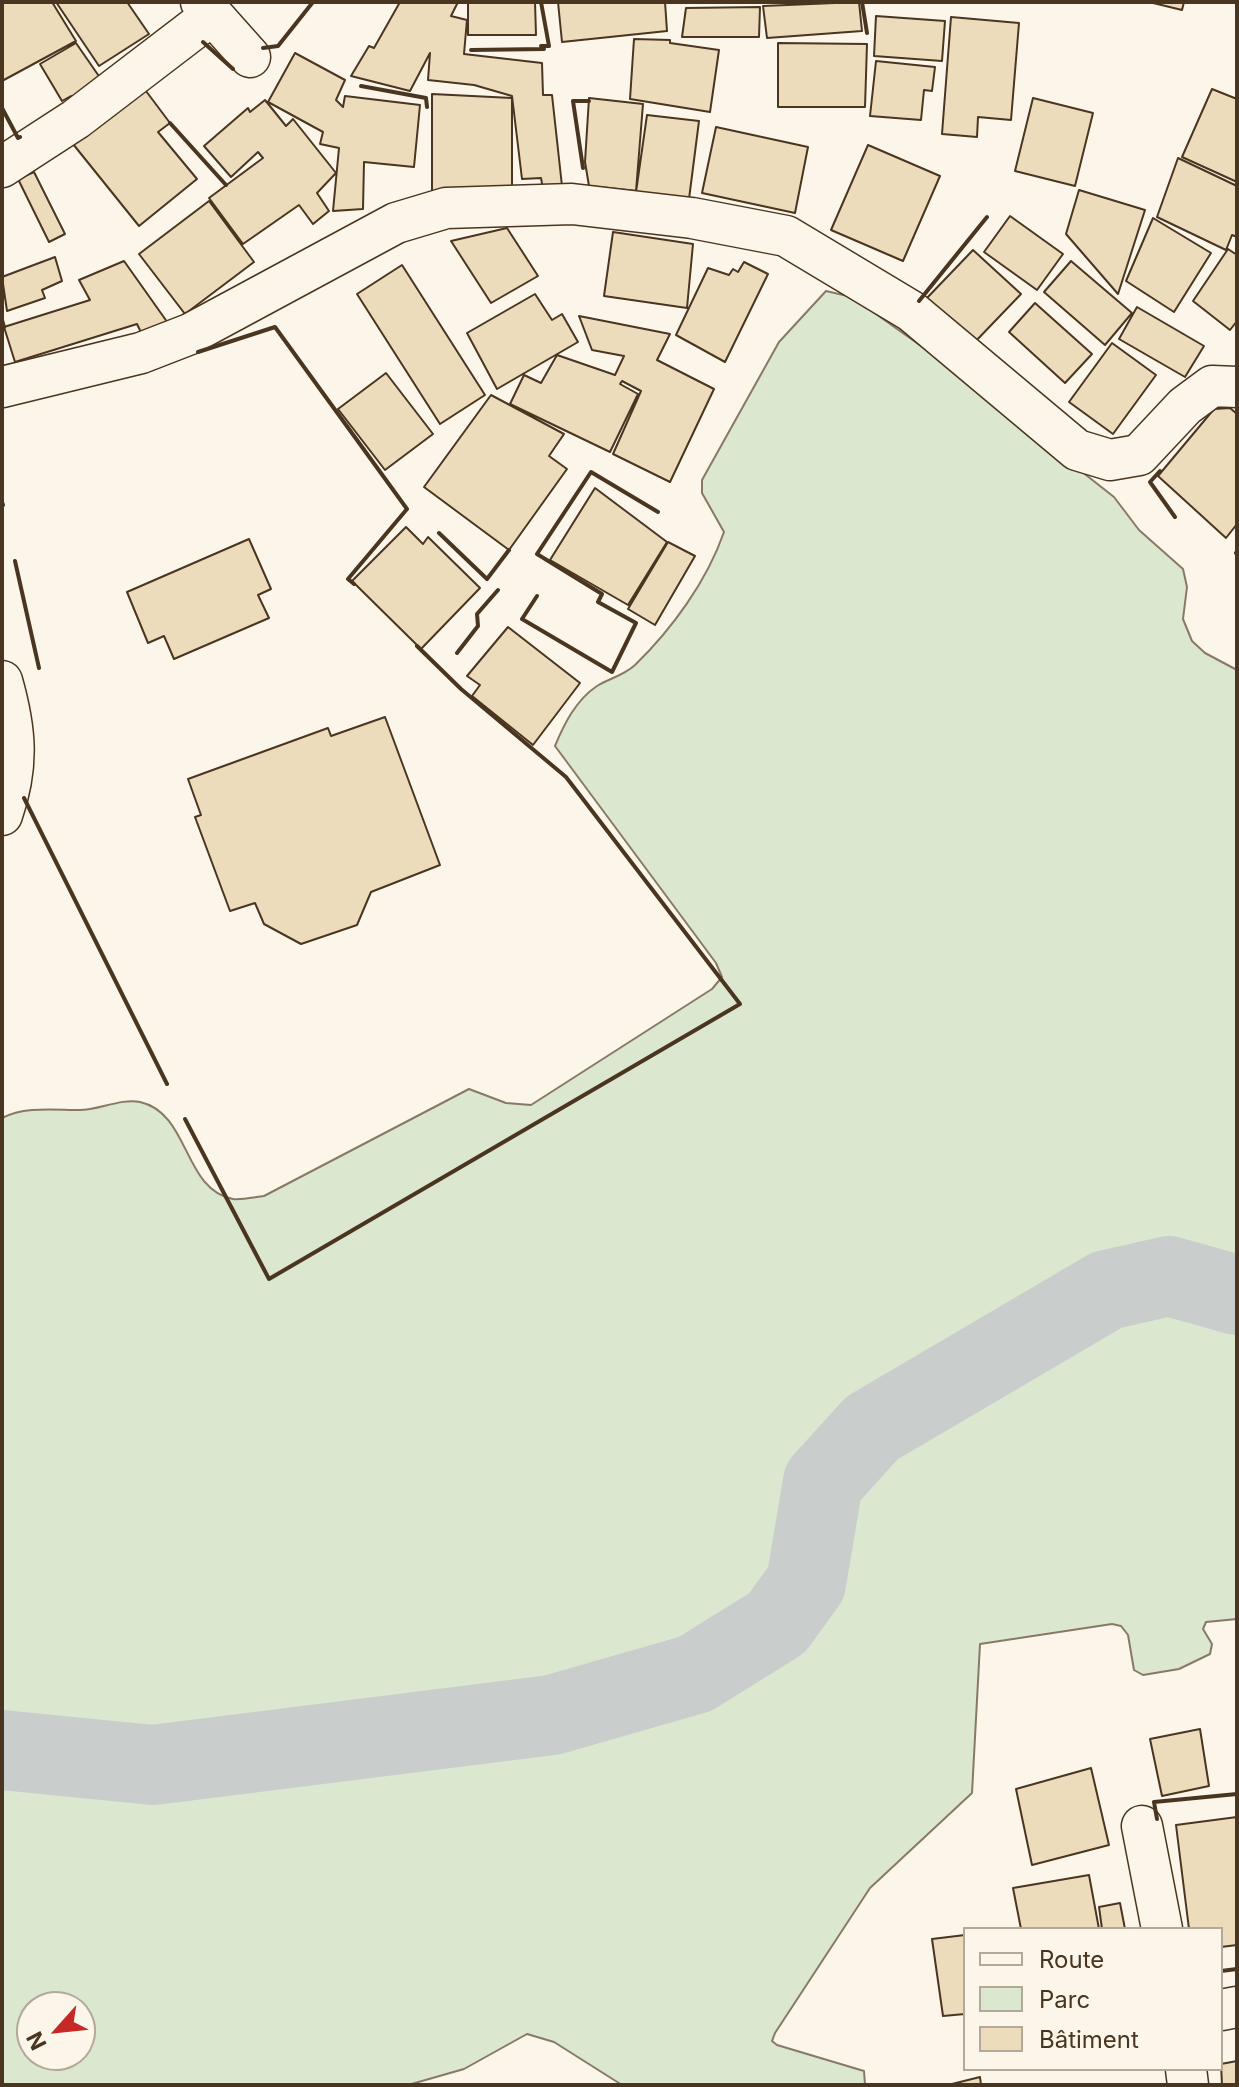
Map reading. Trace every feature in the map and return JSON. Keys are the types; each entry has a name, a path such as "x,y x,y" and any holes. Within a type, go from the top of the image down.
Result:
{"street":[{"path":"2,167 76,119 207,8 250,57"},
{"path":"2,387 141,353 190,334 396,223 446,208 572,204 692,218 786,236 911,311 1077,450 1110,460 1139,455 1185,406 1212,386 1237,387"},
{"path":"2,681 14,722 14,781 2,815"},
{"path":"1142,1826 1162,1927"}],"green space":[{"path":"826,291 852,297 931,353 1114,497 1139,530 1183,569 1187,587 1183,619 1192,641 1205,653 1237,670 1237,1619 1206,1622 1203,1629 1212,1644 1210,1654 1179,1669 1143,1675 1134,1670 1128,1635 1121,1626 1112,1624 980,1644 972,1793 870,1888 772,2041 864,2071 865,2085 622,2085 554,2042 527,2034 464,2069 408,2085 2,2085 2,1118 30,1110 87,1109 140,1102 156,1109 169,1121 204,1182 217,1193 233,1199 264,1196 469,1089 506,1103 531,1105 712,989 722,977 716,963 555,746 583,698 597,686 630,669 649,651 675,620 708,568 724,532 702,493 702,480 779,342"}],"building":[{"path":"2,2 52,2 76,41 2,81"},
{"path":"56,2 127,2 149,34 99,66"},
{"path":"400,2 458,2 451,16 467,20 464,54 542,63 543,95 552,95 562,186 543,189 541,178 522,179 512,96 474,85 428,80 430,53 410,91 351,76 369,46 374,48"},
{"path":"468,2 535,2 536,35 468,35"},
{"path":"558,2 665,2 667,31 562,42"},
{"path":"859,2 862,31 767,38 763,6"},
{"path":"1149,2 1184,2 1182,10"},
{"path":"760,7 759,37 682,37 686,8"},
{"path":"876,16 945,21 942,61 874,56"},
{"path":"951,17 1019,23 1011,120 978,117 977,137 942,134"},
{"path":"634,39 670,40 670,43 719,50 710,112 630,99"},
{"path":"76,43 103,82 73,101 71,96 62,101 40,64"},
{"path":"778,43 867,44 865,107 778,107"},
{"path":"295,53 345,80 336,100 343,107 345,96 420,105 414,167 364,162 363,209 333,211 339,148 320,144 323,132 268,102"},
{"path":"876,61 935,67 932,91 924,90 921,120 870,116"},
{"path":"143,87 170,123 158,132 197,179 139,226 73,144"},
{"path":"1212,89 1237,99 1237,182 1182,157"},
{"path":"432,94 512,98 512,195 432,194"},
{"path":"589,98 643,104 636,191 589,186 585,162"},
{"path":"1033,98 1093,113 1075,186 1015,171"},
{"path":"265,100 286,126 293,119 336,173 317,193 329,211 313,224 299,205 243,244 209,198 263,158 258,152 231,177 204,146 248,108 250,112"},
{"path":"647,115 699,121 689,199 636,192"},
{"path":"716,127 808,147 795,213 702,193"},
{"path":"868,145 940,176 903,261 831,230"},
{"path":"1178,158 1237,186 1237,237 1232,235 1226,250 1157,217"},
{"path":"34,172 65,234 49,242 18,179"},
{"path":"1079,190 1145,210 1118,294 1066,234"},
{"path":"209,201 254,262 185,314 139,254"},
{"path":"1010,216 1063,254 1037,290 984,252"},
{"path":"1153,218 1211,253 1174,312 1126,281"},
{"path":"507,228 538,276 491,303 451,241"},
{"path":"613,232 693,244 687,308 604,296"},
{"path":"1228,249 1237,255 1237,321 1230,330 1193,301"},
{"path":"973,250 1021,294 973,344 926,299"},
{"path":"55,257 62,281 42,290 45,298 7,311 2,277"},
{"path":"124,261 175,333 147,345 137,324 15,362 4,327 90,300 79,280"},
{"path":"1071,261 1132,313 1105,345 1044,292"},
{"path":"744,262 768,274 725,362 676,335 708,268 729,275 733,269 738,272"},
{"path":"402,265 485,395 440,424 357,294"},
{"path":"535,294 552,320 562,314 578,342 497,389 467,333"},
{"path":"1035,303 1092,354 1065,383 1009,332"},
{"path":"1137,307 1204,346 1185,377 1119,339"},
{"path":"579,316 670,334 657,360 714,389 670,482 613,454 641,391 622,381 620,384 638,394 610,452 510,404 524,375 541,383 557,355 615,375 624,356 592,350"},
{"path":"1112,343 1156,375 1113,434 1069,402"},
{"path":"386,373 433,434 385,470 338,409"},
{"path":"491,395 564,434 549,456 567,469 509,550 424,487"},
{"path":"1230,408 1237,414 1237,524 1226,538 1158,476 1214,409"},
{"path":"595,488 667,542 628,605 550,560"},
{"path":"406,527 423,544 428,537 480,588 421,649 352,581"},
{"path":"249,539 271,589 258,595 269,618 174,659 164,636 148,643 127,592"},
{"path":"668,542 695,556 655,625 628,609"},
{"path":"508,627 580,683 533,745 472,696 480,685 467,676"},
{"path":"385,717 440,865 371,892 357,925 301,944 264,924 255,903 230,911 195,817 201,815 188,779 328,728 331,736"},
{"path":"1200,1729 1209,1786 1162,1796 1150,1739"},
{"path":"1091,1768 1109,1845 1032,1865 1016,1789"},
{"path":"1237,1817 1237,1945 1223,1947 1223,1927 1189,1927 1176,1825"},
{"path":"1089,1875 1099,1927 1021,1927 1013,1888"},
{"path":"1120,1903 1125,1927 1102,1927 1099,1907"},
{"path":"963,1935 963,2014 943,2016 932,1939"},
{"path":"1237,2061 1237,2085 1222,2085 1223,2064"},
{"path":"980,2077 981,2085 948,2085"}],"waterway":[{"path":"2,1750 153,1765 552,1715 695,1674 777,1623 806,1583 823,1482 872,1428 1107,1290 1169,1276 1237,1295"}],"wall":[{"path":"263,48 278,46 313,2"},
{"path":"541,2 549,46 541,46"},
{"path":"862,2 867,33"},
{"path":"203,42 233,69"},
{"path":"471,50 544,49"},
{"path":"361,86 426,98 427,107"},
{"path":"583,168 573,101 589,101"},
{"path":"2,108 20,137"},
{"path":"170,123 226,185"},
{"path":"919,301 987,217"},
{"path":"2,320 4,327"},
{"path":"198,352 275,327 407,509 348,579 354,584"},
{"path":"1160,471 1150,482 1175,517"},
{"path":"537,596 522,619 612,672 636,623 598,602 602,594 537,554 591,472 658,512"},
{"path":"439,533 487,579 509,550"},
{"path":"15,561 39,668"},
{"path":"457,653 478,626 477,614 498,590"},
{"path":"185,1119 269,1279 740,1004 566,777 461,689 417,646"},
{"path":"24,798 167,1084"},
{"path":"1157,1819 1154,1802 1237,1794"},
{"path":"1223,1971 1237,1969"}]}
